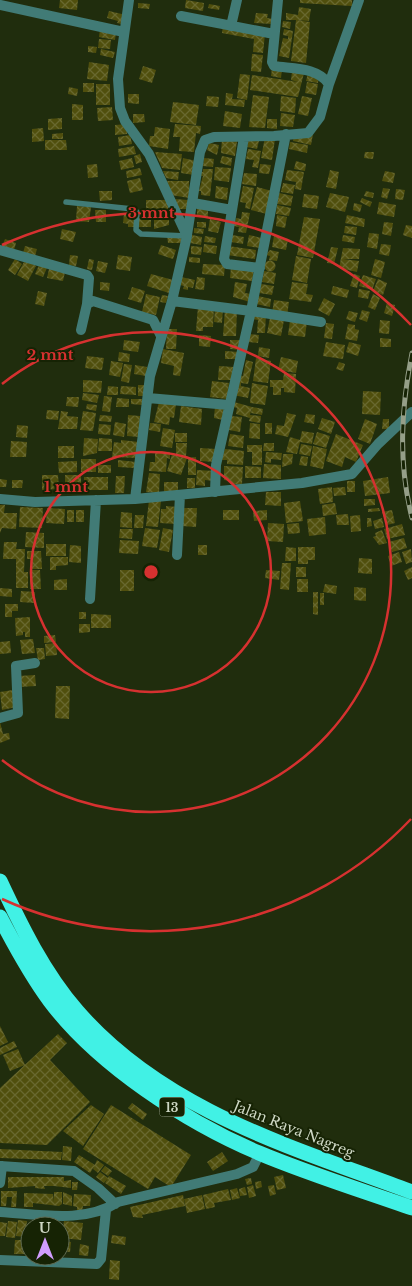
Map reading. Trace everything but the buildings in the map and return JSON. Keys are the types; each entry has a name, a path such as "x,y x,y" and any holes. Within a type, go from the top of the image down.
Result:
{"highway":[{"name":"Jalan Raya Nagreg","path":"0,881 45,967 59,989 77,1012 119,1052 149,1075 174,1093 236,1126 412,1192"},
{"name":"13","path":"0,917 33,977 51,1002 66,1020 142,1088 189,1117 260,1153 412,1208"}],"street":[{"path":"129,0 118,79 120,108 125,121 149,154 187,236"},
{"path":"231,26 236,0"},
{"path":"278,0 271,58 274,66 313,71 323,76 328,84"},
{"path":"135,500 150,376 172,301 187,236 202,144 214,137 244,137 311,131 320,117 328,84 359,0"},
{"path":"0,5 124,32"},
{"path":"182,16 274,34"},
{"path":"214,492 216,464 260,268 286,134"},
{"path":"244,137 224,263 260,268"},
{"path":"193,203 232,210"},
{"path":"0,250 87,275 90,278 81,330"},
{"path":"172,301 251,310 321,322"},
{"path":"87,304 93,302 152,320 161,336"},
{"path":"148,398 229,405"},
{"path":"0,499 35,502 135,500 302,483 352,474 378,444 412,412"},
{"path":"177,555 180,495"},
{"path":"90,599 96,500"},
{"path":"0,718 18,713 16,666 35,663"},
{"path":"0,1212 64,1216 106,1210 115,1204 173,1187 237,1174 253,1167 260,1153"},
{"path":"0,1183 1,1166 74,1171 98,1188 115,1204"},
{"path":"1,1262 97,1264 101,1259 106,1210"}],"lane":[{"path":"66,202 133,209 137,212 136,230 141,234 187,236"}],"railway":[{"path":"412,353 403,415 403,456 412,518"}]}
